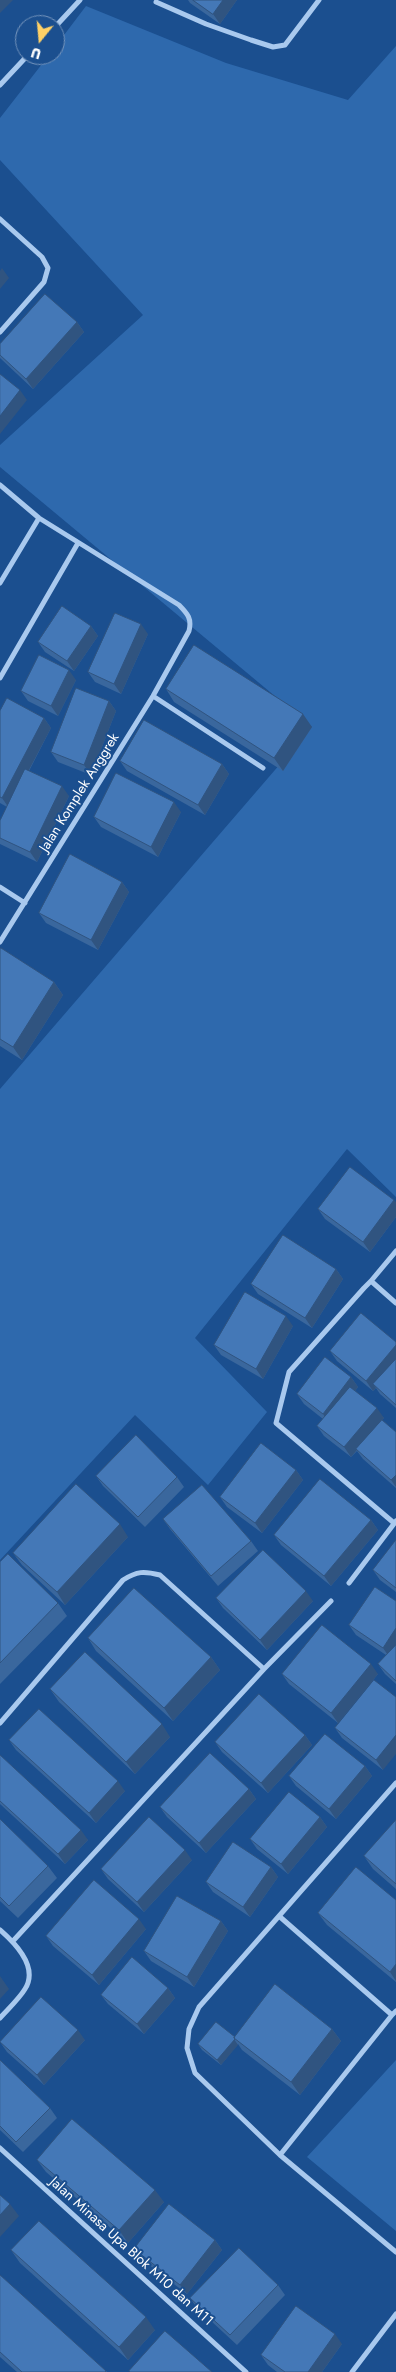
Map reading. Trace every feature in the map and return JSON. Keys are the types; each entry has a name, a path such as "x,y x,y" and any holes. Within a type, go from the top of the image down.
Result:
{"street":[{"path":"65,16 80,0"},
{"path":"155,0 206,24 273,47 285,45 319,0"},
{"path":"0,85 19,65"},
{"path":"0,219 42,257 48,268 44,282 0,332"},
{"name":"Jalan Komplek Anggrek","path":"0,485 39,518 179,605 190,617 189,631 153,696 0,942"},
{"path":"0,583 39,518"},
{"path":"0,678 78,543"},
{"path":"153,696 263,768"},
{"path":"0,887 25,903"},
{"path":"349,1583 395,1522 276,1423 289,1372 396,1252"},
{"path":"371,1282 396,1302"},
{"path":"0,1723 123,1580 134,1573 144,1570 160,1575 264,1669"},
{"path":"13,1941 264,1669 332,1600"},
{"path":"396,1783 198,2007 188,2029 187,2048 195,2073 280,2155 396,2252"},
{"path":"279,1916 394,2013 280,2155"},
{"path":"0,1930 13,1941 29,1966 26,1988 0,2018"},
{"name":"Jalan Minasa Upa Blok M10 dan M11","path":"0,2148 246,2372"},
{"path":"352,2372 396,2314"}],"shaded area":[{"path":"86,6 226,63 348,100 396,46 396,1197 347,1149 195,1338 267,1412 208,1485 135,1415 0,1560 0,1089 312,727 0,467 0,445 143,315 0,160 0,118 41,65 65,65 65,34"},
{"path":"396,2060 396,2231 307,2157"}],"building":[{"path":"193,0 223,0 213,14"},
{"path":"45,294 77,322 26,379 0,355 0,344"},
{"path":"0,374 20,390 0,416"},
{"path":"62,606 91,626 67,661 38,642"},
{"path":"115,613 141,624 114,684 88,672"},
{"path":"194,645 303,714 274,758 166,689"},
{"path":"39,655 69,670 51,706 21,691"},
{"path":"76,688 109,701 84,765 51,752"},
{"path":"7,698 44,718 2,798 0,797 0,711"},
{"path":"144,720 222,764 198,805 120,761"},
{"path":"25,769 62,786 30,852 0,838 0,821"},
{"path":"116,773 174,802 151,847 94,817"},
{"path":"70,854 122,882 91,940 39,913"},
{"path":"1,948 54,982 13,1047 0,1039"},
{"path":"350,1167 394,1200 363,1242 318,1209"},
{"path":"283,1235 336,1269 305,1318 251,1284"},
{"path":"245,1292 286,1316 256,1369 214,1345"},
{"path":"361,1313 396,1342 396,1345 366,1381 330,1351"},
{"path":"325,1357 351,1377 323,1414 297,1394"},
{"path":"396,1359 396,1405 373,1384"},
{"path":"350,1387 377,1408 344,1447 317,1426"},
{"path":"382,1420 396,1432 396,1475 391,1480 356,1449"},
{"path":"136,1435 177,1477 138,1517 96,1476"},
{"path":"261,1443 296,1470 255,1523 220,1497"},
{"path":"320,1479 371,1520 324,1576 274,1535"},
{"path":"76,1484 120,1524 57,1592 13,1553"},
{"path":"202,1485 251,1541 211,1576 163,1519"},
{"path":"396,1540 396,1588 373,1570"},
{"path":"263,1550 306,1591 260,1640 216,1598"},
{"path":"8,1554 58,1603 0,1663 0,1562"},
{"path":"375,1587 396,1601 396,1628 383,1648 349,1625"},
{"path":"134,1588 211,1657 164,1708 88,1638"},
{"path":"322,1625 371,1664 331,1713 282,1674"},
{"path":"396,1645 396,1681 378,1664"},
{"path":"85,1652 162,1724 126,1762 50,1689"},
{"path":"374,1680 396,1697 396,1735 376,1760 335,1728"},
{"path":"259,1694 305,1735 261,1783 215,1742"},
{"path":"39,1709 118,1781 89,1813 9,1740"},
{"path":"325,1734 365,1766 329,1809 289,1776"},
{"path":"210,1753 249,1789 199,1843 160,1807"},
{"path":"0,1755 81,1830 58,1854 0,1801"},
{"path":"289,1792 320,1817 281,1864 250,1839"},
{"path":"149,1817 185,1850 137,1902 101,1869"},
{"path":"0,1819 48,1866 9,1906 0,1897"},
{"path":"396,1820 396,1884 364,1856"},
{"path":"233,1842 271,1867 243,1907 206,1882"},
{"path":"356,1867 396,1900 396,1964 390,1972 318,1913"},
{"path":"94,1880 139,1919 92,1975 46,1936"},
{"path":"177,1896 221,1921 187,1977 144,1951"},
{"path":"132,1957 168,1988 137,2024 101,1995"},
{"path":"275,1984 332,2029 291,2082 234,2038"},
{"path":"41,1997 78,2030 37,2075 0,2042"},
{"path":"216,2022 235,2037 217,2060 198,2044"},
{"path":"0,2060 50,2108 16,2142 0,2126"},
{"path":"72,2119 155,2190 119,2230 37,2160"},
{"path":"0,2195 10,2204 0,2215"},
{"path":"169,2204 215,2240 180,2285 134,2249"},
{"path":"39,2221 146,2317 119,2347 11,2250"},
{"path":"239,2248 278,2285 230,2335 190,2298"},
{"path":"0,2275 106,2371 22,2372 0,2352"},
{"path":"296,2306 335,2334 308,2372 285,2372 261,2355"},
{"path":"165,2331 212,2372 130,2372"}]}
